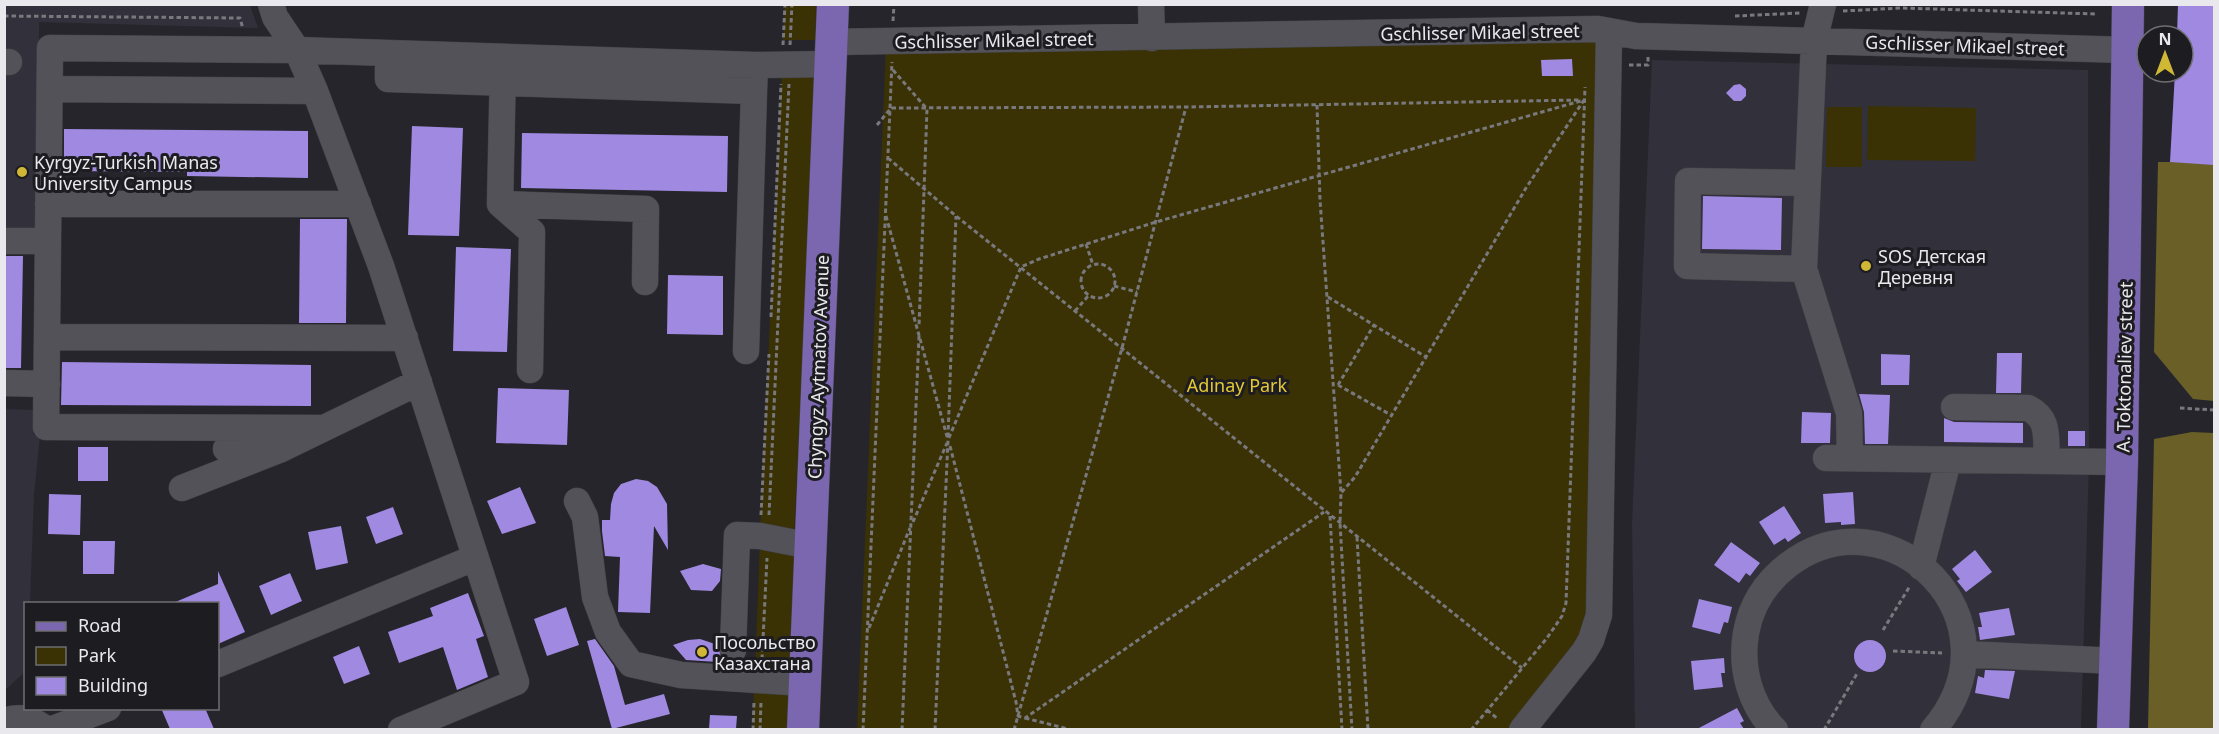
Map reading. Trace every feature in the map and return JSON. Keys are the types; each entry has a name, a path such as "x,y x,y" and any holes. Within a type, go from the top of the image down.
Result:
{"main road":[{"name":"Chyngyz Aytmatov Avenue","path":"803,729 833,4"},
{"name":"A. Toktonaliev street","path":"2113,729 2122,462 2128,4"}],"street":[{"path":"271,4 275,17 297,50 315,91 358,204 405,338 474,558 516,682 401,729"},
{"path":"1152,4 1152,38"},
{"path":"1822,8 1814,41 1804,269 1849,413 1838,458 2122,462"},
{"name":"Gschlisser Mikael street","path":"50,89 50,48 297,50 786,65 831,53 1152,38 1598,29 1609,33 1636,36 2127,50"},
{"path":"1522,729 1584,652 1591,640 1599,615 1609,33"},
{"path":"388,54 388,79 754,91"},
{"path":"500,204 503,57"},
{"path":"755,65 758,347"},
{"path":"315,91 50,89 46,427 324,428"},
{"path":"1804,269 1687,267 1688,182 1807,183"},
{"path":"48,204 358,204"},
{"path":"500,204 646,209 645,282"},
{"path":"500,204 532,232 531,370"},
{"path":"4,241 48,241"},
{"path":"47,337 405,338"},
{"path":"182,488 279,450 418,382"},
{"path":"4,383 47,384"},
{"path":"1954,407 2028,408 2036,412 2044,421 2047,462"},
{"path":"226,449 279,450"},
{"path":"1921,567 1948,461"},
{"path":"577,501 585,517 596,597 608,632 631,664 681,675 758,678 805,683"},
{"path":"733,650 737,535 764,537 810,546"},
{"path":"1775,729 1753,699 1745,674 1743,647 1748,621 1759,596 1776,575 1805,555 1821,548 1847,543 1874,544 1900,552 1941,584 1954,605 1962,629 1965,654 1960,685 1947,713 1933,729"},
{"path":"219,664 474,558"},
{"path":"1965,654 2117,661"},
{"path":"4,721 15,717 26,718 48,729 102,710"}],"path":[{"path":"753,729 758,678 764,537 789,121 784,4"},
{"path":"770,320 780,120 792,4"},
{"path":"893,29 894,4"},
{"path":"1730,16 1822,8 1923,6 2095,14"},
{"path":"4,16 240,18 245,49"},
{"path":"1622,65 1648,65 1648,54"},
{"path":"863,729 892,60"},
{"path":"892,68 927,109 902,729"},
{"path":"891,108 1186,107 1584,100"},
{"path":"868,632 1021,267 1039,259 1155,222 1584,100"},
{"path":"1341,492 1354,477 1526,188 1584,100"},
{"path":"1471,729 1558,623 1566,603 1584,100"},
{"path":"1317,105 1319,176 1341,492 1340,523 1352,729"},
{"path":"1014,729 1122,348 1186,107"},
{"path":"877,125 891,108"},
{"path":"780,120 789,121"},
{"path":"888,158 956,216 1522,668"},
{"path":"886,216 948,440 1018,716"},
{"path":"935,729 956,216"},
{"path":"1086,244 1093,266"},
{"path":"1099,264 1110,269 1114,277 1114,286 1104,297 1096,297 1089,294 1083,287 1082,280 1086,270 1099,264"},
{"path":"1114,286 1137,292"},
{"path":"1075,311 1089,294"},
{"path":"1327,296 1426,357"},
{"path":"1338,385 1374,325"},
{"path":"758,347 764,537"},
{"path":"1333,385 1338,385 1391,415"},
{"path":"2180,408 2214,410"},
{"path":"1025,718 1324,512"},
{"path":"1330,516 1342,729"},
{"path":"1357,537 1368,729"},
{"path":"1883,630 1921,567"},
{"path":"1893,651 1965,654"},
{"path":"1824,729 1858,672"},
{"path":"758,678 760,729"},
{"path":"1487,710 1498,719"},
{"path":"1018,716 1072,729"}],"shaded area":[{"name":"Kyrgyz-Turkish Manas University Campus","path":"5,5 250,5 258,28 39,22 39,232 5,231"},
{"name":"SOS Детская Деревня","path":"1652,60 2088,70 2089,462 2081,729 1635,728 1632,523"},
{"path":"2158,162 2214,162 2214,401 2193,399 2154,352"},
{"path":"5,409 33,410 33,434 40,435 34,494 30,602 24,602 24,673 5,690"},
{"path":"2192,432 2214,433 2214,729 2148,729 2154,439"}],"green space":[{"path":"785,5 816,5 815,40 783,40"},
{"name":"Adinay Park","path":"1601,39 1591,623 1513,729 857,730 886,47"},
{"path":"782,71 816,74 794,535 760,530"},
{"path":"1868,106 1976,108 1975,161 1867,160"},
{"path":"1827,107 1862,107 1862,167 1826,167"},
{"path":"760,541 799,551 793,675 755,671"},
{"path":"754,684 793,687 791,729 753,730"}],"building":[{"path":"2178,4 2214,4 2214,165 2170,162 2174,84 2195,84 2195,24 2177,24"},
{"path":"1572,59 1573,76 1542,76 1541,60"},
{"path":"1740,84 1746,89 1746,96 1741,101 1734,101 1726,93 1734,85"},
{"path":"412,126 463,128 459,236 408,235"},
{"path":"64,129 308,131 308,178 187,176 187,172 64,171"},
{"path":"522,133 728,136 727,192 521,188"},
{"path":"1703,196 1782,198 1781,250 1702,249"},
{"path":"300,219 347,219 346,323 299,323"},
{"path":"456,247 511,249 507,352 453,351"},
{"path":"4,256 23,256 21,368 4,368"},
{"path":"668,275 723,276 723,335 667,334"},
{"path":"1997,353 2022,353 2021,393 1996,393"},
{"path":"1881,354 1910,355 1909,385 1881,385"},
{"path":"62,362 311,365 311,406 61,405"},
{"path":"498,388 569,390 567,445 496,443"},
{"path":"1859,394 1890,395 1888,444 1865,444 1864,412"},
{"path":"1802,412 1831,413 1830,443 1801,443"},
{"path":"1944,418 1954,422 2023,423 2023,443 1944,442"},
{"path":"2068,431 2085,431 2085,446 2068,446"},
{"path":"78,447 108,447 108,481 78,481"},
{"path":"636,479 648,481 657,487 667,504 668,550 654,526 650,613 618,612 620,557 605,556 602,531 602,520 610,520 614,493 621,484"},
{"path":"520,487 536,523 502,534 487,501"},
{"path":"1853,492 1855,524 1825,523 1823,494"},
{"path":"49,494 81,495 80,535 48,534"},
{"path":"1784,506 1801,533 1788,542 1785,538 1774,545 1759,522"},
{"path":"393,507 403,534 376,544 366,517"},
{"path":"341,526 348,563 316,570 308,532"},
{"path":"83,541 115,541 114,574 83,574"},
{"path":"1731,542 1760,563 1750,576 1746,573 1739,583 1714,565"},
{"path":"1975,550 1992,572 1966,592 1957,581 1960,579 1952,569"},
{"path":"703,564 721,569 720,581 712,591 691,590 680,571"},
{"path":"218,571 245,632 219,644 219,602 175,602 218,584"},
{"path":"290,573 302,601 271,615 259,586"},
{"path":"468,593 484,636 476,639 488,677 457,690 443,647 399,663 388,632 433,616 430,608"},
{"path":"1699,599 1732,607 1728,623 1724,622 1720,634 1692,627"},
{"path":"566,607 579,645 547,656 534,619"},
{"path":"2009,608 2015,635 1980,640 1978,627 1982,627 1979,613"},
{"path":"595,639 614,666 625,705 664,694 670,714 612,729 587,641"},
{"name":"Посольство Казахстана","path":"700,639 718,645 722,659 718,662 686,660 673,645"},
{"path":"1870,640 1881,645 1886,656 1881,667 1870,672 1859,667 1854,656 1859,645"},
{"path":"359,646 370,674 344,684 333,657"},
{"path":"1724,658 1725,673 1721,673 1723,687 1694,690 1691,661"},
{"path":"1985,670 2015,671 2009,699 1975,693 1978,676 1984,678"},
{"path":"1737,708 1744,721 1740,723 1744,729 1697,729"},
{"path":"162,710 206,710 214,729 170,729"},
{"path":"710,715 737,716 736,729 709,729"}],"place":[{"name":"Kyrgyz-Turkish Manas University Campus","path":"22,172"},
{"name":"SOS Детская Деревня","path":"1866,266"},
{"name":"Посольство Казахстана","path":"702,652"}]}
